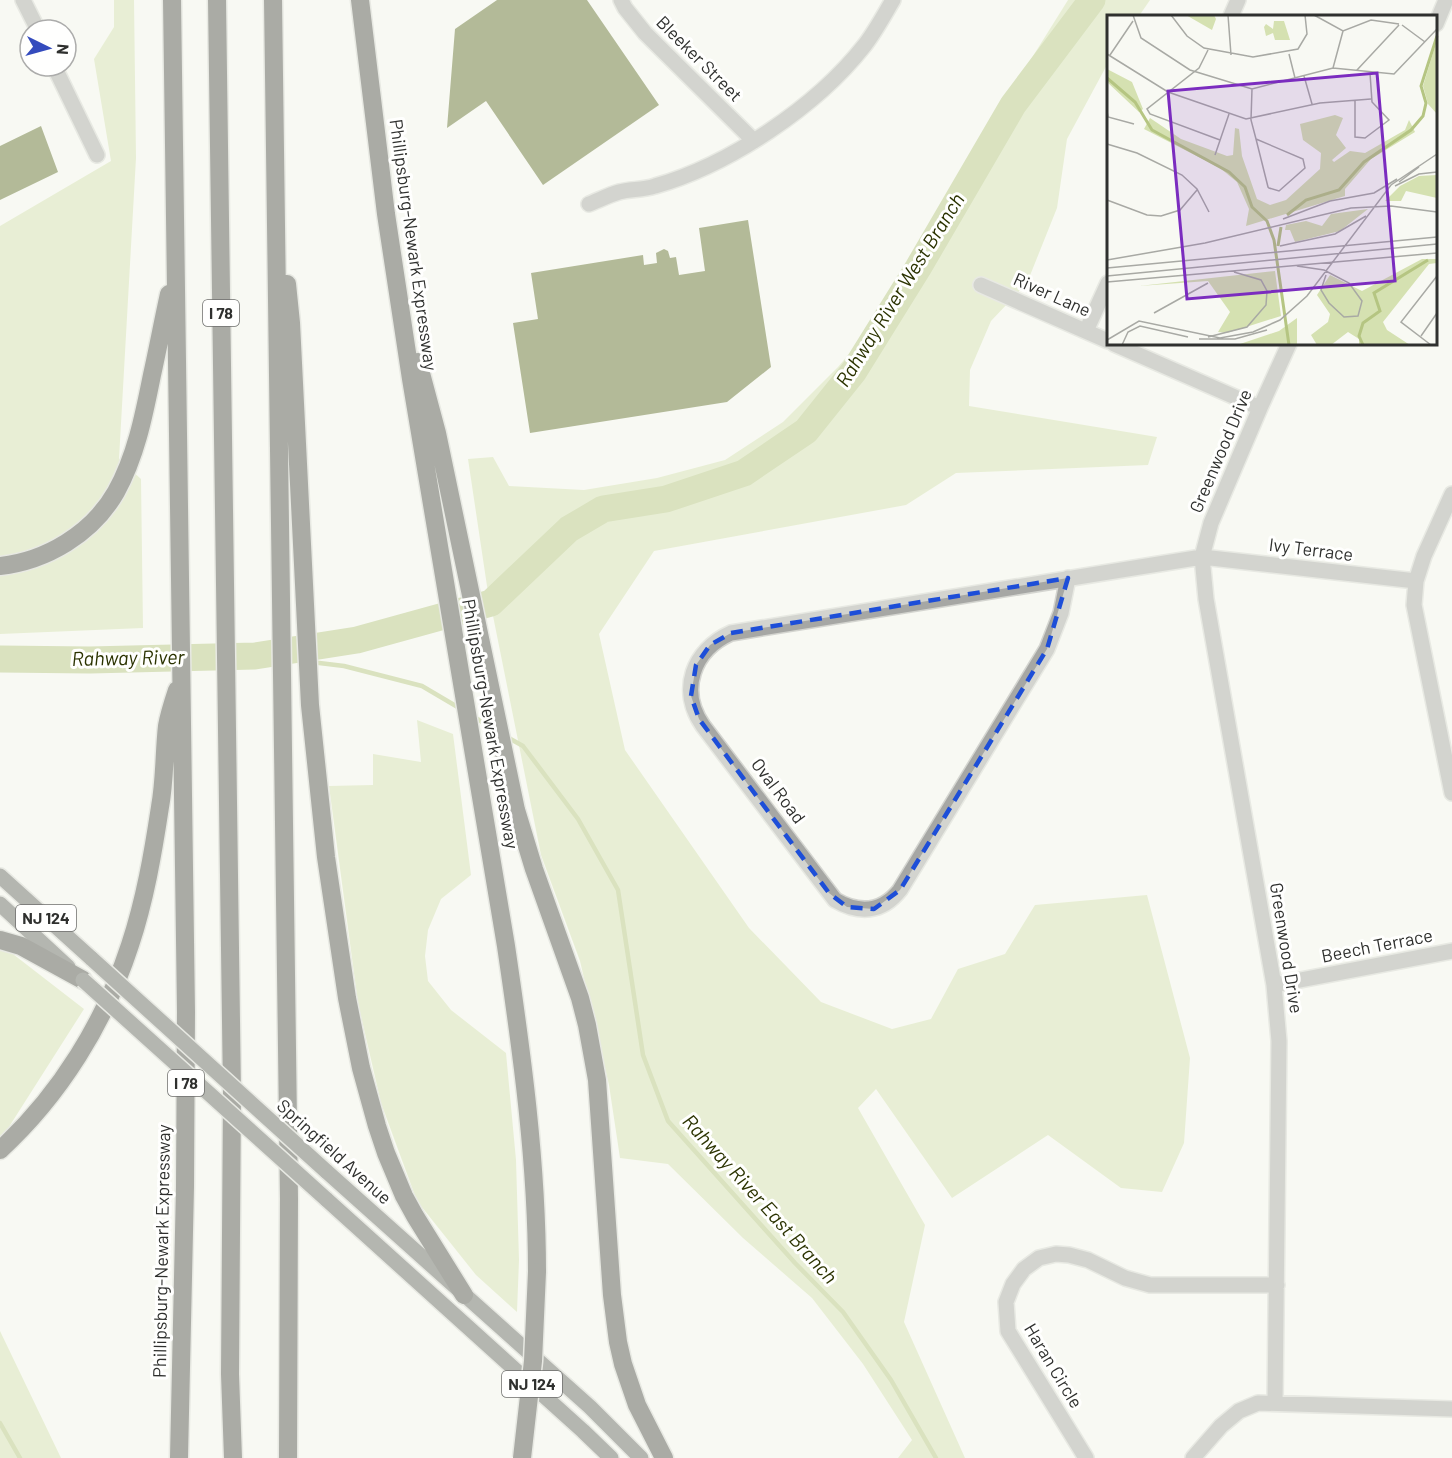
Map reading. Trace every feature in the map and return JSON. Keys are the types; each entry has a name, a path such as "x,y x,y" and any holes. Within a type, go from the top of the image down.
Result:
{"highway":[{"name":"I 78","path":"172,0 182,625 182,669 177,707"},
{"name":"I 78","path":"217,0 232,1094 230,1374 233,1458"},
{"path":"273,0 289,1198 288,1458"},
{"name":"Phillipsburg-Newark Expressway","path":"360,0 394,269 506,946 522,1056 535,1193 537,1272 533,1361 522,1458"},
{"path":"275,183 291,323 310,705 336,932 353,1034 377,1126 404,1196 464,1295"},
{"path":"0,566 29,561 65,544 91,524 115,494 142,425 176,260"},
{"path":"394,269 437,433 505,763 523,837 574,980 587,1025 600,1109 612,1295 618,1342 637,1405 664,1458"},
{"path":"0,1150 35,1114 70,1068 99,1018 120,971 133,934 147,880 161,804 168,724 177,707"},
{"name":"Phillipsburg-Newark Expressway","path":"177,707 186,1023 179,1458"},
{"path":"0,939 21,946 82,980"},
{"path":"222,1458 230,1374"}],"main road":[{"name":"Springfield Avenue","path":"0,876 597,1414 641,1458"},
{"name":"NJ 124","path":"0,904 611,1458"}],"street":[{"path":"23,0 32,18"},
{"name":"Bleeker Street","path":"621,0 645,33 754,141"},
{"path":"590,204 617,193 654,187 726,157 754,141 831,83 865,45 893,0"},
{"path":"1231,15 1238,0"},
{"path":"1437,22 1447,0 1452,6"},
{"path":"60,78 97,155"},
{"name":"River Lane","path":"981,285 1107,341"},
{"path":"1086,331 1107,285"},
{"path":"1116,345 1260,408"},
{"name":"Greenwood Drive","path":"1275,1403 1279,1041 1274,985 1206,599 1202,557 1211,523 1289,345"},
{"path":"1452,494 1424,556 1416,581 1414,605 1452,793"},
{"name":"Oval Road","path":"1068,578 1061,613 1047,649 900,890 886,903 874,909 860,910 847,907 835,900 693,708 692,677 702,654 710,645 731,633 1068,578 1202,557"},
{"name":"Ivy Terrace","path":"1202,557 1416,581"},
{"name":"Beech Terrace","path":"1274,985 1452,951"},
{"name":"Haran Circle","path":"1086,1458 1008,1331 1006,1302 1013,1284 1024,1269 1039,1258 1069,1254 1088,1260 1125,1278 1150,1285 1277,1285"},
{"path":"1193,1458 1221,1426 1239,1411 1258,1403 1452,1409"}],"highlighted area":[{"path":"1068,578 1047,649 900,890 874,909 847,907 829,893 699,719 691,696 696,665 710,645 731,633"}],"green space":[{"path":"114,0 134,0 136,158 119,459 141,479 143,628 0,634 0,226 111,161 94,59 114,27"},
{"path":"1068,0 1150,0 1140,15 1107,15 1107,65 1067,139 1057,208 1027,283 991,321 970,370 969,406 1157,437 1148,465 956,473 906,505 654,551 599,634 625,750 749,928 821,1002 892,1029 931,1019 958,969 1005,954 1035,905 1147,895 1190,1058 1184,1143 1162,1192 1121,1188 1048,1135 952,1198 876,1089 858,1108 925,1225 904,1322 965,1458 898,1458 912,1440 863,1364 812,1298 743,1238 668,1164 620,1158 609,1085 580,961 541,855 487,586 468,459 493,457 509,486 584,490 657,478 725,460 783,422 838,367 887,309 1018,80"},
{"path":"417,720 453,734 471,875 441,899 428,930 425,956 428,981 451,1010 506,1053 516,1160 519,1260 517,1312 476,1275 417,1201 381,1103 358,1003 329,786 373,785 373,754 421,762"},
{"path":"0,944 84,1009 0,1141"},
{"path":"0,1331 61,1458 0,1458"}],"building":[{"path":"497,0 587,0 659,105 543,185 486,101 447,128 455,29"},
{"path":"41,126 58,172 0,200 0,146"},
{"path":"748,220 771,367 727,402 530,433 513,323 538,319 531,273 643,255 644,265 657,263 656,253 664,249 668,251 670,258 676,257 679,275 705,271 699,228"}],"waterway":[{"name":"Rahway River West Branch","path":"0,659 90,660 255,656 357,640 491,603 569,529 603,509 666,499 744,473 806,431 854,371 918,268 1013,105 1092,0"},
{"name":"Rahway River East Branch","path":"255,656 279,658"},
{"name":"Rahway River East Branch","path":"311,662 344,666 422,686 461,709"},
{"name":"Rahway River East Branch","path":"474,717 492,728"},
{"name":"Rahway River East Branch","path":"507,737 523,746 578,819 618,890 643,1055 668,1121 795,1263 843,1312 891,1380 936,1458"},
{"path":"0,1423 20,1458"}],"water label":[{"name":"Rahway River","path":"128,658"}]}
